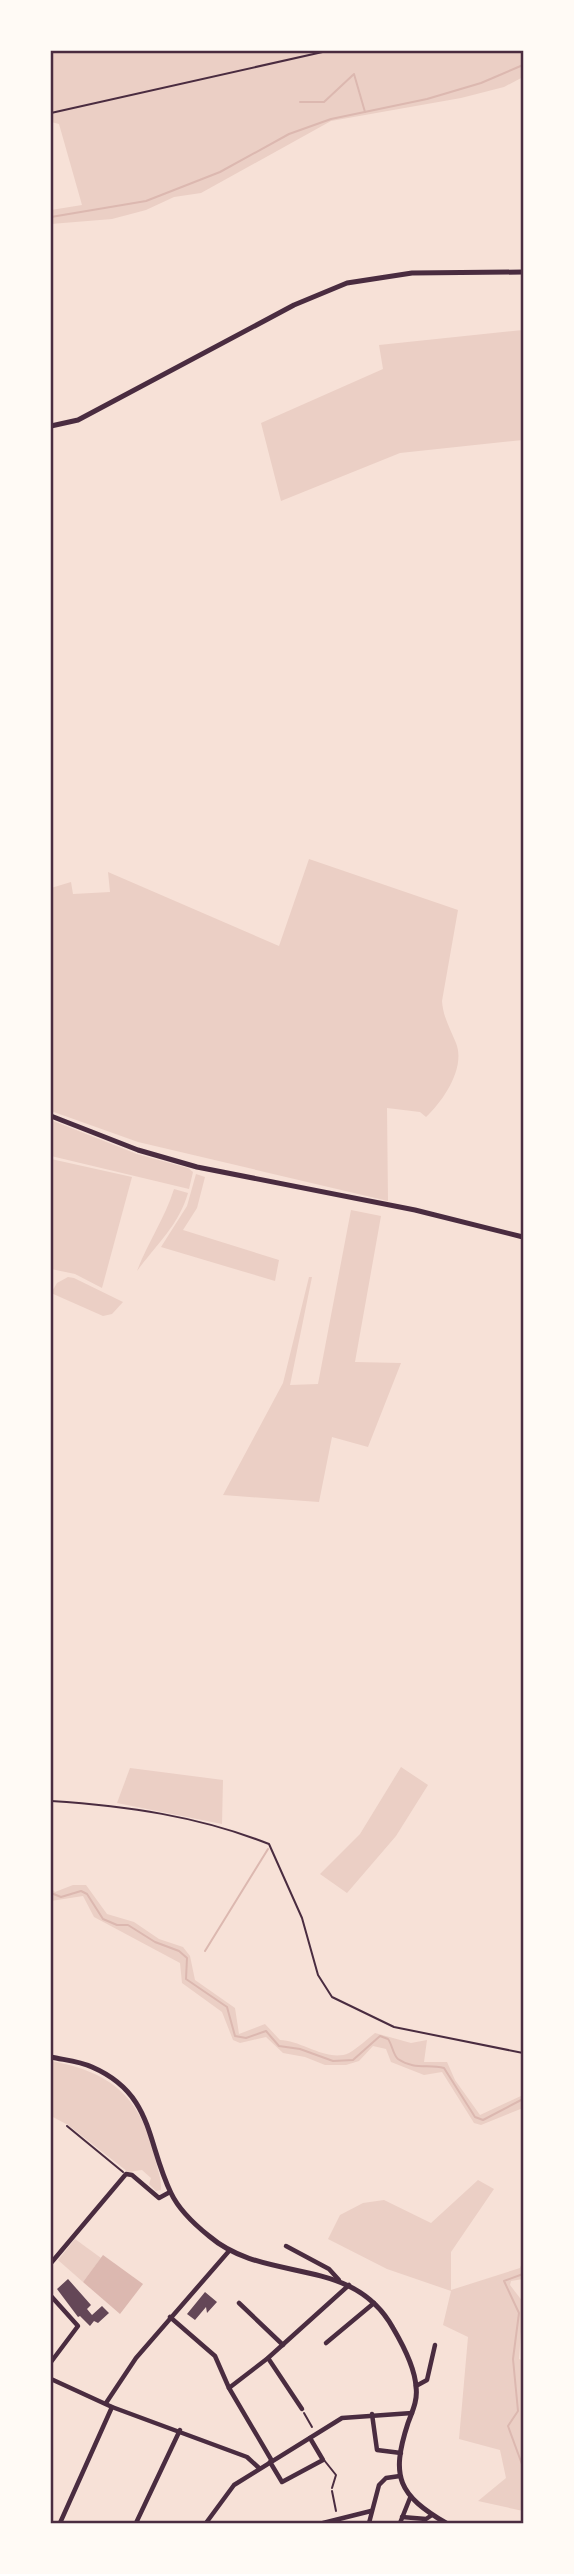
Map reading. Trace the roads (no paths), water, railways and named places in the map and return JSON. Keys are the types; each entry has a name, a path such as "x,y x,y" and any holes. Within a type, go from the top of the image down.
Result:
{"main road":[{"path":"51,426 78,420 294,305 347,283 412,273 523,272"},
{"path":"51,1116 138,1150 197,1167 415,1210 523,1237"},
{"path":"51,2057 94,2067 126,2091 147,2120 170,2192 185,2214 229,2251 339,2280 375,2302 397,2336 416,2386 401,2453 400,2476 410,2498 446,2523"}],"street":[{"path":"51,2263 126,2174 132,2175 159,2198 170,2192"},
{"path":"286,2246 329,2269 339,2280"},
{"path":"106,2403 170,2317 229,2251"},
{"path":"229,2388 268,2358 350,2285"},
{"path":"51,2296 78,2326 51,2362"},
{"path":"326,2343 375,2302"},
{"path":"239,2303 283,2345"},
{"path":"170,2317 215,2356 229,2388 282,2482 323,2460 310,2438"},
{"path":"416,2386 427,2381 435,2345"},
{"path":"268,2358 302,2409"},
{"path":"51,2379 112,2407 247,2457 259,2468"},
{"path":"60,2523 112,2407"},
{"path":"206,2523 228,2492 259,2468 342,2418 412,2413"},
{"path":"372,2414 377,2450 401,2453"},
{"path":"136,2523 180,2430"},
{"path":"369,2523 382,2481 400,2476"},
{"path":"410,2498 401,2520 426,2519 432,2515"},
{"path":"323,2523 371,2511"}],"lane":[{"path":"323,2460 336,2475 332,2488"}],"waterway":[{"path":"51,217 146,201 220,172 289,134 331,119 427,99 481,83 523,65"},
{"path":"300,102 324,102 354,74 365,112"},
{"path":"205,1951 268,1849"},
{"path":"51,1893 61,1897 81,1891 87,1894 103,1919 117,1925 128,1925 155,1942 179,1951 187,1958 186,1979 227,2007 235,2036 246,2038 266,2031 279,2046 300,2049 333,2061 353,2060 380,2036 388,2039 398,2059 415,2066 444,2068 475,2117 483,2120 523,2099"},
{"path":"523,2274 504,2281 519,2313 513,2359 518,2411 508,2426 523,2467"}]}
